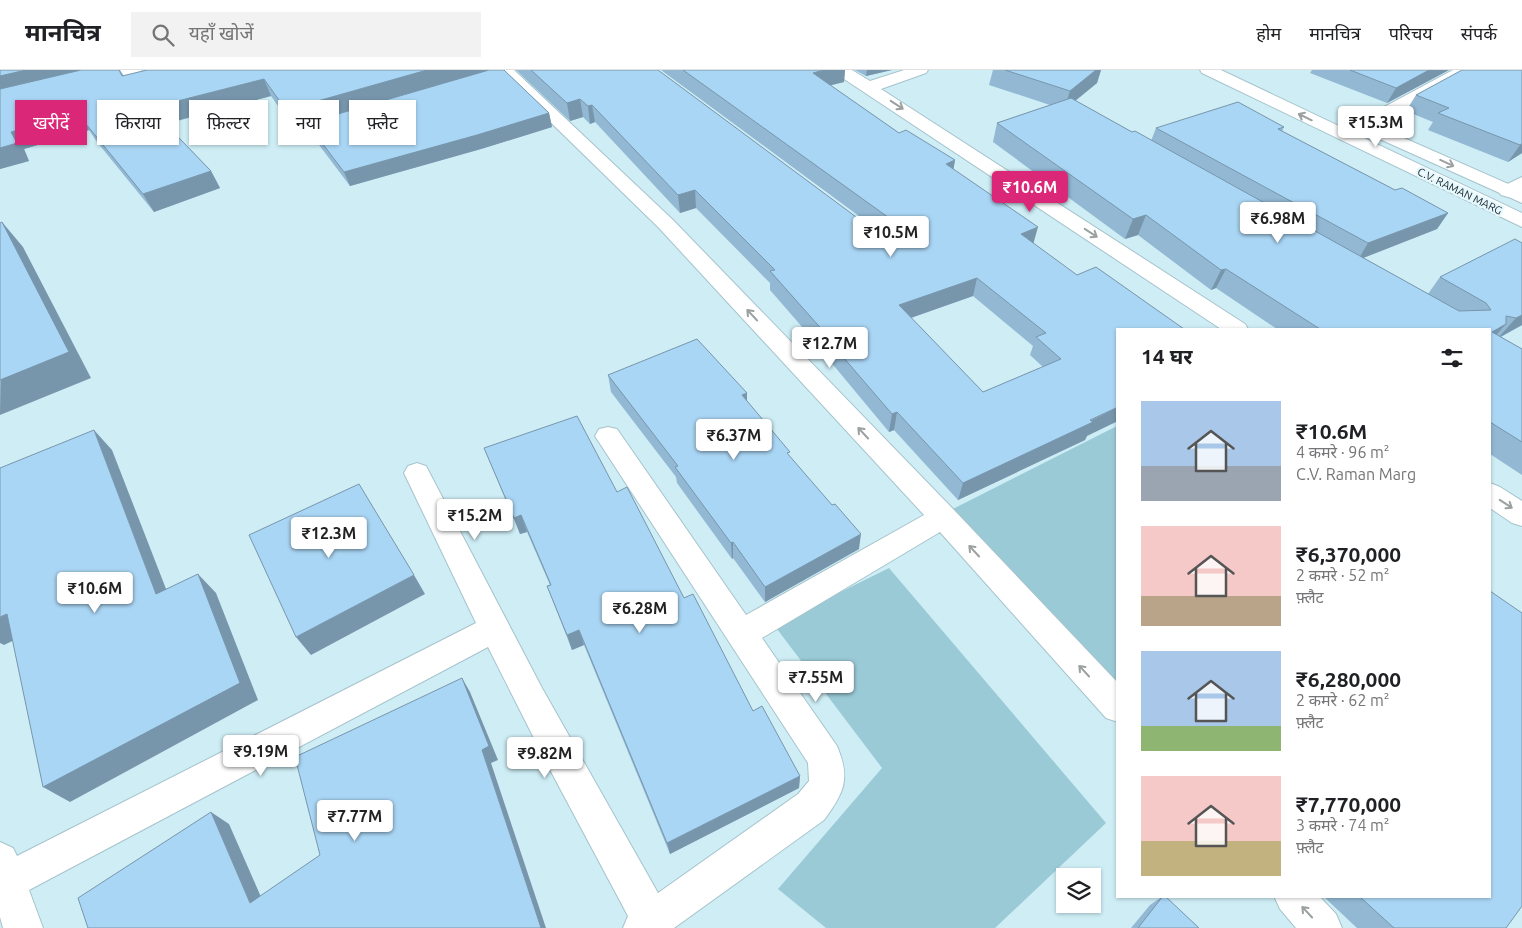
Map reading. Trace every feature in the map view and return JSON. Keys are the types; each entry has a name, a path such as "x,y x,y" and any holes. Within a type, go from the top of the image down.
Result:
{"street":[{"path":"67,86 134,70"},
{"path":"841,70 1235,328"},
{"path":"869,87 920,70"},
{"name":"C.V. RAMAN MARG","path":"1208,70 1522,221"},
{"path":"1244,70 1304,98"},
{"path":"1364,125 1465,70"},
{"path":"500,73 666,224 943,517 1116,704"},
{"name":"C.V. RAMAN MARG","path":"1347,117 1517,190"},
{"path":"417,473 493,629 617,861 647,924 811,807 827,786 825,758 608,436"},
{"path":"1491,495 1522,515"},
{"path":"741,634 943,517"},
{"path":"23,928 3,872 493,629"},
{"path":"1295,898 1322,928"}],"shaded area":[{"path":"1116,427 1116,707 941,515"},
{"path":"889,568 1106,823 1058,868 1056,868 1056,870 995,928 826,928 778,889 882,768 774,625"}],"building":[{"path":"0,70 26,70 0,76"},
{"path":"81,70 119,70 122,76 147,70 427,70 321,100 279,100 264,79 179,101 97,100 97,138 87,125 87,100 15,100 15,131 11,132 15,144 0,148 0,89"},
{"path":"489,70 504,70 549,113 344,172 324,145 339,145 339,114 349,111 349,145 416,145 416,100 386,100"},
{"path":"531,70 658,70 875,231 884,234 891,232 895,227 892,220 683,70 824,70 813,73 899,133 906,130 955,160 946,164 1038,227 1021,234 1077,275 1096,267 1183,328 1116,328 1116,408 1090,420 1093,422 963,483 897,412 892,414 831,343 833,342 770,271 775,270 695,190 678,195 592,105 588,106 580,99 567,103","holes":["977,278 1046,333 1036,337 1061,359 983,392 899,305"]},
{"path":"1005,70 1096,70 1070,91"},
{"path":"1350,70 1429,70 1396,88"},
{"path":"1462,70 1522,70 1522,144 1520,145 1438,113 1449,108 1416,95"},
{"path":"1071,98 1132,132 1135,131 1459,311 1491,310 1486,303 1440,277 1515,239 1522,243 1522,315 1516,318 1506,316 1506,324 1492,332 1522,349 1522,442 1491,423 1491,328 1318,328 1226,269 1221,270 1146,215 1133,219 997,123"},
{"path":"1238,102 1284,127 1278,129 1395,190 1402,188 1448,213 1368,243 1156,128"},
{"path":"179,138 211,171 143,194 103,145 179,145"},
{"path":"2,222 69,352 0,380 0,223"},
{"path":"697,339 747,393 742,395 790,452 787,453 832,505 835,504 861,534 765,587 675,467 678,466 608,375"},
{"path":"577,416 617,492 627,487 684,598 693,594 753,711 762,706 800,776 667,843 579,630 567,635 547,586 551,585 521,515 514,518 484,448"},
{"path":"94,430 156,594 198,574 240,683 43,787 7,614 0,617 0,468"},
{"path":"359,484 414,575 296,637 249,535"},
{"path":"1491,592 1522,613 1522,906 1506,928 1394,928 1361,898 1491,898"},
{"path":"462,678 489,746 482,750 541,928 88,928 78,898 211,812 250,903 320,855 295,757"},
{"path":"1161,898 1167,898 1199,928 1138,928"}]}
